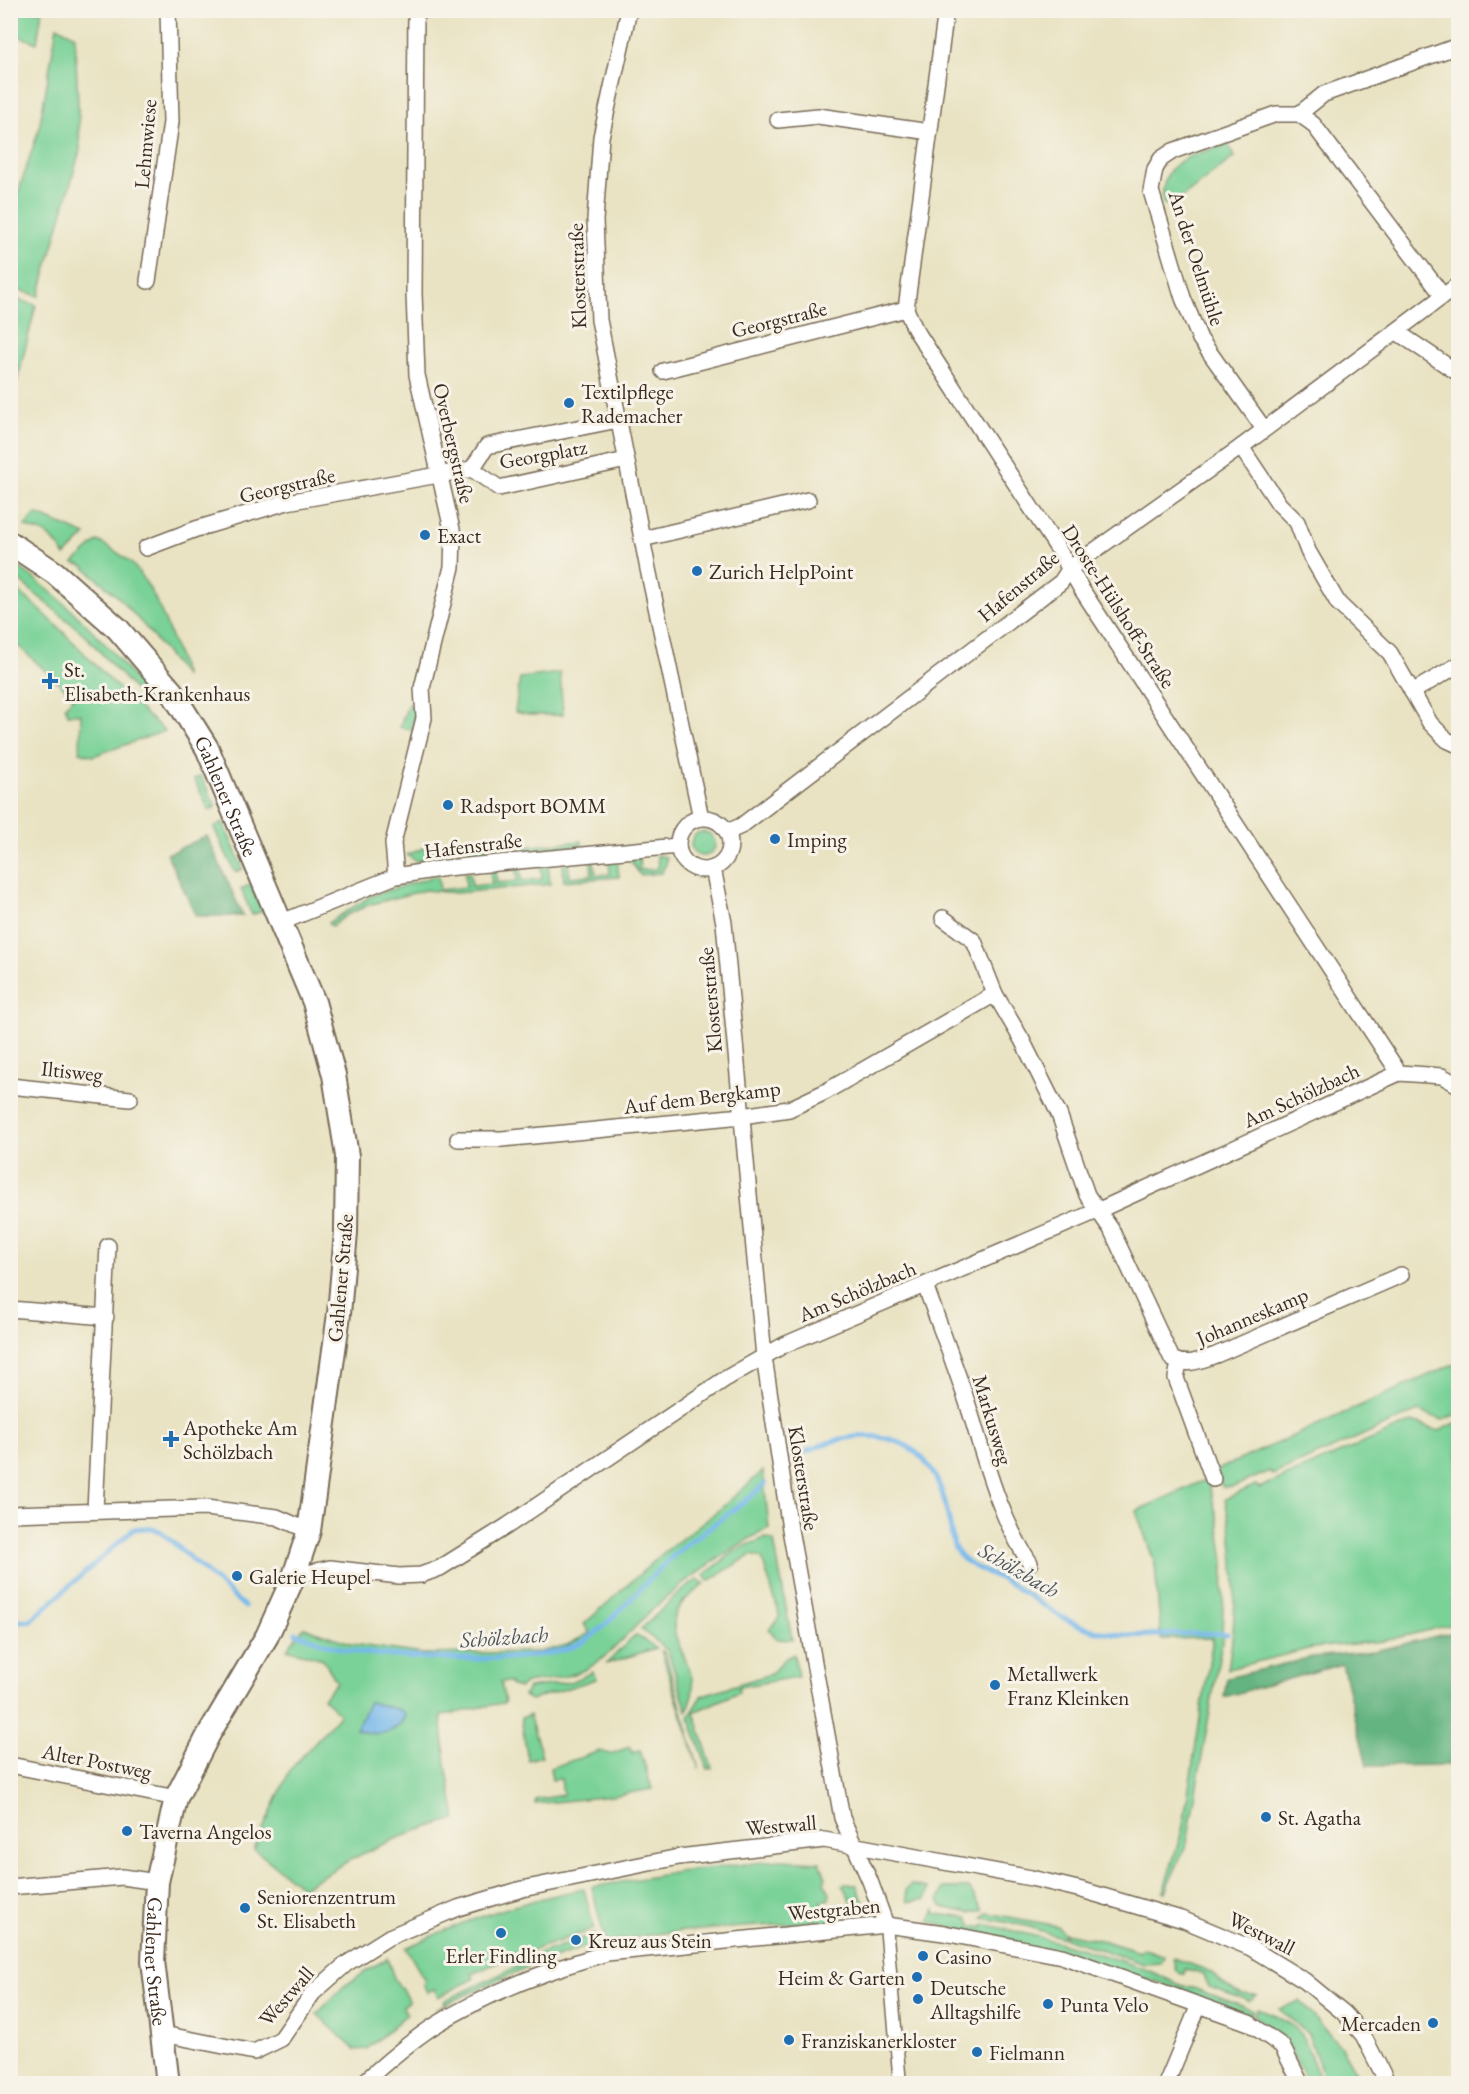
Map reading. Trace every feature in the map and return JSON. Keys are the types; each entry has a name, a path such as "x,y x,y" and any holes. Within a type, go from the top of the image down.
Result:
{"main road":[{"name":"Gahlener Straße","path":"10,543 55,573 118,629 172,692 207,748 314,1002 334,1075 346,1156 346,1232 339,1314 309,1531 294,1576 267,1636 210,1732 176,1798 157,1882 153,1961 168,2084"}],"street":[{"name":"Lehmwiese","path":"148,281 171,122 168,10"},
{"name":"Overbergstraße","path":"396,876 393,843 424,718 422,688 452,567 453,534 417,375 414,294 416,10"},
{"name":"Klosterstraße","path":"629,10 601,136 595,220 599,320 701,818"},
{"path":"906,309 946,10"},
{"path":"1443,296 1313,124 1299,114 1324,94 1458,46"},
{"name":"An der Oelmühle","path":"1264,429 1200,339 1184,298 1151,191 1155,169 1161,159 1173,151 1276,114 1299,114"},
{"path":"778,120 818,116 930,132"},
{"name":"Hafenstraße","path":"727,832 750,819 884,719 1061,582 1070,568 1241,447 1458,285"},
{"name":"Georgstraße","path":"663,371 906,309"},
{"name":"Droste-Hülshoff-Straße","path":"906,309 915,329 1082,590 1399,1073"},
{"path":"1397,332 1458,373"},
{"name":"Georgplatz","path":"472,469 487,446 618,420"},
{"path":"1241,447 1279,504 1297,522 1308,551 1338,603 1390,653 1430,723 1447,740 1458,745"},
{"name":"Georgplatz","path":"440,475 472,469 500,488 626,460"},
{"name":"Georgstraße","path":"146,548 196,529 287,502 440,475"},
{"path":"642,538 808,500"},
{"path":"1412,692 1458,665"},
{"path":"701,818 711,819 727,832 730,843 728,853 722,862 713,868 694,868 680,855 678,846 680,833 688,823 701,818"},
{"name":"Hafenstraße","path":"282,922 396,876 446,868 678,846"},
{"name":"Klosterstraße","path":"713,868 724,923 764,1357 790,1529 842,1818 856,1847 886,1924 900,2084"},
{"path":"943,918 974,941 995,994 1022,1040 1059,1114 1087,1195 1097,1211"},
{"name":"Auf dem Bergkamp","path":"458,1139 502,1139 742,1116 789,1109 825,1092 995,994"},
{"name":"Am Schölzbach","path":"294,1576 330,1568 399,1576 421,1575 440,1568 507,1526 626,1444 784,1345 1097,1211 1399,1073 1442,1076 1458,1085"},
{"name":"Iltisweg","path":"10,1086 130,1098"},
{"name":"Johanneskamp","path":"1097,1211 1111,1229 1162,1342 1172,1359 1179,1363 1194,1363 1216,1355 1401,1275"},
{"path":"95,1510 108,1246"},
{"name":"Markusweg","path":"925,1285 967,1402 998,1503 1018,1545 1030,1563"},
{"path":"10,1309 106,1317"},
{"path":"1179,1363 1176,1378 1213,1479"},
{"path":"10,1514 206,1508 277,1517 309,1531"},
{"name":"Alter Postweg","path":"10,1765 176,1798"},
{"name":"Westwall","path":"163,2034 254,2052 281,2039 313,1993 345,1964 389,1937 458,1908 522,1889 679,1857 824,1840 1031,1878 1082,1890 1184,1920 1251,1948 1305,1981 1344,2013 1363,2035 1388,2084"},
{"path":"10,1887 122,1877 157,1882"},
{"name":"Westgraben","path":"362,2084 402,2049 435,2026 505,1990 574,1962 607,1953 886,1924 1062,1956 1249,2024 1274,2038 1282,2046 1301,2084"},
{"path":"1166,2084 1199,2005"}],"green space":[{"path":"11,10 42,11 37,43 11,33"},
{"path":"57,26 75,36 80,150 39,296 11,288 11,214 39,129"},
{"path":"1228,144 1234,157 1171,206 1163,203 1163,188 1173,168 1191,156"},
{"path":"11,298 36,305 18,378 11,393"},
{"path":"36,514 86,535 65,556 47,535 25,526"},
{"path":"98,541 124,557 141,575 164,618 185,677 119,598 83,566 74,563"},
{"path":"11,561 52,593 107,645 154,706 138,694 84,634 11,574"},
{"path":"11,585 51,620 165,731 93,756 80,752 81,714 68,714 65,706 74,697 11,639"},
{"path":"560,673 563,715 529,715 515,712 520,678"},
{"path":"408,704 413,707 416,715 411,730 400,727"},
{"path":"201,776 216,807 209,810 194,779"},
{"path":"223,822 243,869 235,872 214,828"},
{"path":"703,832 712,835 715,844 712,853 703,856 694,853 691,844 694,835"},
{"path":"207,836 243,916 196,916 167,854"},
{"path":"582,841 582,845 522,851 522,847"},
{"path":"469,843 513,846 514,852 471,856"},
{"path":"434,846 436,859 416,861 407,855"},
{"path":"657,855 666,857 666,864 661,873 640,875 629,858 639,857 640,870 658,869"},
{"path":"609,859 617,859 619,877 564,881 563,864 568,863 570,877 592,875 591,861 594,861 596,875 610,874"},
{"path":"548,865 550,884 456,893 425,890 368,905 347,915 332,926 328,923 371,896 431,877 438,876 440,890 466,887 465,873 470,873 472,886 492,884 490,871 496,870 497,883 517,881 516,868 520,868 522,881 542,879 541,866"},
{"path":"251,884 262,911 252,915 241,889"},
{"path":"1451,1365 1458,1365 1458,1414 1443,1420 1418,1411 1272,1475 1270,1471 1233,1487 1222,1487 1217,1470"},
{"path":"1412,1422 1439,1431 1458,1422 1458,1623 1384,1641 1312,1648 1228,1669 1234,1626 1235,1584 1232,1542 1225,1499 1256,1485 1259,1488"},
{"path":"763,1471 769,1528 723,1555 680,1586 603,1658 577,1673 526,1683 520,1688 512,1686 509,1682 501,1682 505,1703 441,1715 446,1765 456,1819 416,1831 377,1847 303,1888 254,1849 290,1770 340,1714 323,1698 337,1682 323,1659 287,1649 304,1627 352,1644 423,1654 540,1652 567,1645 590,1633 584,1624 662,1554 721,1508"},
{"path":"1207,1479 1218,1519 1224,1563 1222,1641 1187,1843 1163,1892 1182,1831 1213,1638 1161,1639 1155,1564 1136,1511"},
{"path":"765,1538 774,1541 792,1640 777,1639 769,1629 780,1617 762,1558 751,1555 708,1581 704,1575 738,1549"},
{"path":"698,1579 705,1584 681,1604 676,1613 674,1625 692,1682 692,1696 687,1711 668,1651 641,1629 678,1594"},
{"path":"1458,1631 1458,1765 1367,1766 1342,1664 1224,1697 1227,1678 1312,1657 1375,1651"},
{"path":"637,1635 656,1648 606,1664 634,1636"},
{"path":"661,1650 665,1653 699,1769"},
{"path":"794,1654 798,1677 738,1687 739,1692 694,1712 712,1768 708,1769 689,1717 703,1695 771,1674 784,1659"},
{"path":"593,1672 596,1679 531,1700 524,1696 528,1688 570,1682"},
{"path":"529,1715 542,1756 528,1760 521,1718"},
{"path":"630,1747 632,1753 640,1750 652,1789 612,1796 535,1804 535,1800 563,1795 561,1779 552,1780 550,1768 600,1751 610,1754"},
{"path":"780,1860 820,1862 826,1878 824,1882 830,1893 829,1899 821,1902 831,1922 816,1922 815,1920 805,1923 670,1932 605,1942 592,1887 679,1872"},
{"path":"856,1884 863,1901 859,1914 842,1885"},
{"path":"911,1885 928,1888 926,1899 908,1902 906,1890"},
{"path":"943,1888 969,1888 983,1910 970,1913 942,1907 939,1899"},
{"path":"584,1889 594,1929 516,1956 513,1952 503,1955 503,1960 472,1974 474,1979 438,1997 434,1989 427,1992 423,1984 425,1981 406,1948 493,1913 538,1899"},
{"path":"935,1909 936,1914 969,1918 972,1926 983,1928 984,1924 1107,1957 1253,2010 1251,2015 1158,1982 929,1922"},
{"path":"987,1913 1058,1926 1063,1932 1063,1938 1026,1926 983,1918"},
{"path":"1065,1933 1105,1941 1140,1952 1142,1948 1164,1956 1161,1963 1144,1964 1065,1938"},
{"path":"594,1934 597,1943 525,1968 435,2009 445,2004 444,2001 520,1965 519,1961"},
{"path":"387,1958 394,1978 409,2001 402,2006 407,2014 367,2049 355,2050 317,2014 344,1986"},
{"path":"1173,1958 1212,1972 1220,1983 1242,1994 1257,1995 1249,2001 1209,1987 1204,1975 1185,1969 1184,1974 1176,1971"},
{"path":"1300,2001 1341,2047 1362,2083 1326,2083 1308,2034 1279,2009"},
{"path":"1257,2009 1286,2021 1295,2028 1306,2044 1321,2083 1308,2083 1285,2039 1254,2016"}],"water":[{"path":"369,1702 400,1710 405,1714 402,1721 392,1730 385,1732 370,1733 356,1729"}],"waterway":[{"name":"Schölzbach","path":"796,1457 836,1440 877,1437 896,1441 914,1451 928,1466 940,1487 954,1546 969,1563 1016,1587 1070,1621 1093,1630 1126,1635 1227,1634"},
{"name":"Schölzbach","path":"296,1633 348,1650 430,1658 527,1656 575,1646 611,1620 659,1570 692,1540 742,1504 765,1484"},
{"name":"Schölzbach","path":"10,1622 31,1620 134,1529 146,1528 160,1531 245,1607"}],"place":[{"name":"Textilpflege Rademacher","path":"569,403"},
{"name":"Exact","path":"425,535"},
{"name":"Zurich HelpPoint","path":"697,571"},
{"name":"St. Elisabeth-Krankenhaus","path":"50,681"},
{"name":"Radsport BOMM","path":"448,805"},
{"name":"Imping","path":"775,839"},
{"name":"Apotheke Am Schölzbach","path":"171,1439"},
{"name":"Galerie Heupel","path":"237,1576"},
{"name":"Metallwerk Franz Kleinken","path":"995,1685"},
{"name":"St. Agatha","path":"1266,1817"},
{"name":"Taverna Angelos","path":"127,1831"},
{"name":"Seniorenzentrum St. Elisabeth","path":"245,1908"},
{"name":"Erler Findling","path":"501,1933"},
{"name":"Kreuz aus Stein","path":"576,1940"},
{"name":"Casino","path":"923,1956"},
{"name":"Heim & Garten","path":"917,1977"},
{"name":"Deutsche Alltagshilfe","path":"918,1999"},
{"name":"Punta Velo","path":"1048,2004"},
{"name":"Mercaden","path":"1433,2023"},
{"name":"Franziskanerkloster","path":"789,2040"},
{"name":"Fielmann","path":"977,2052"}]}
